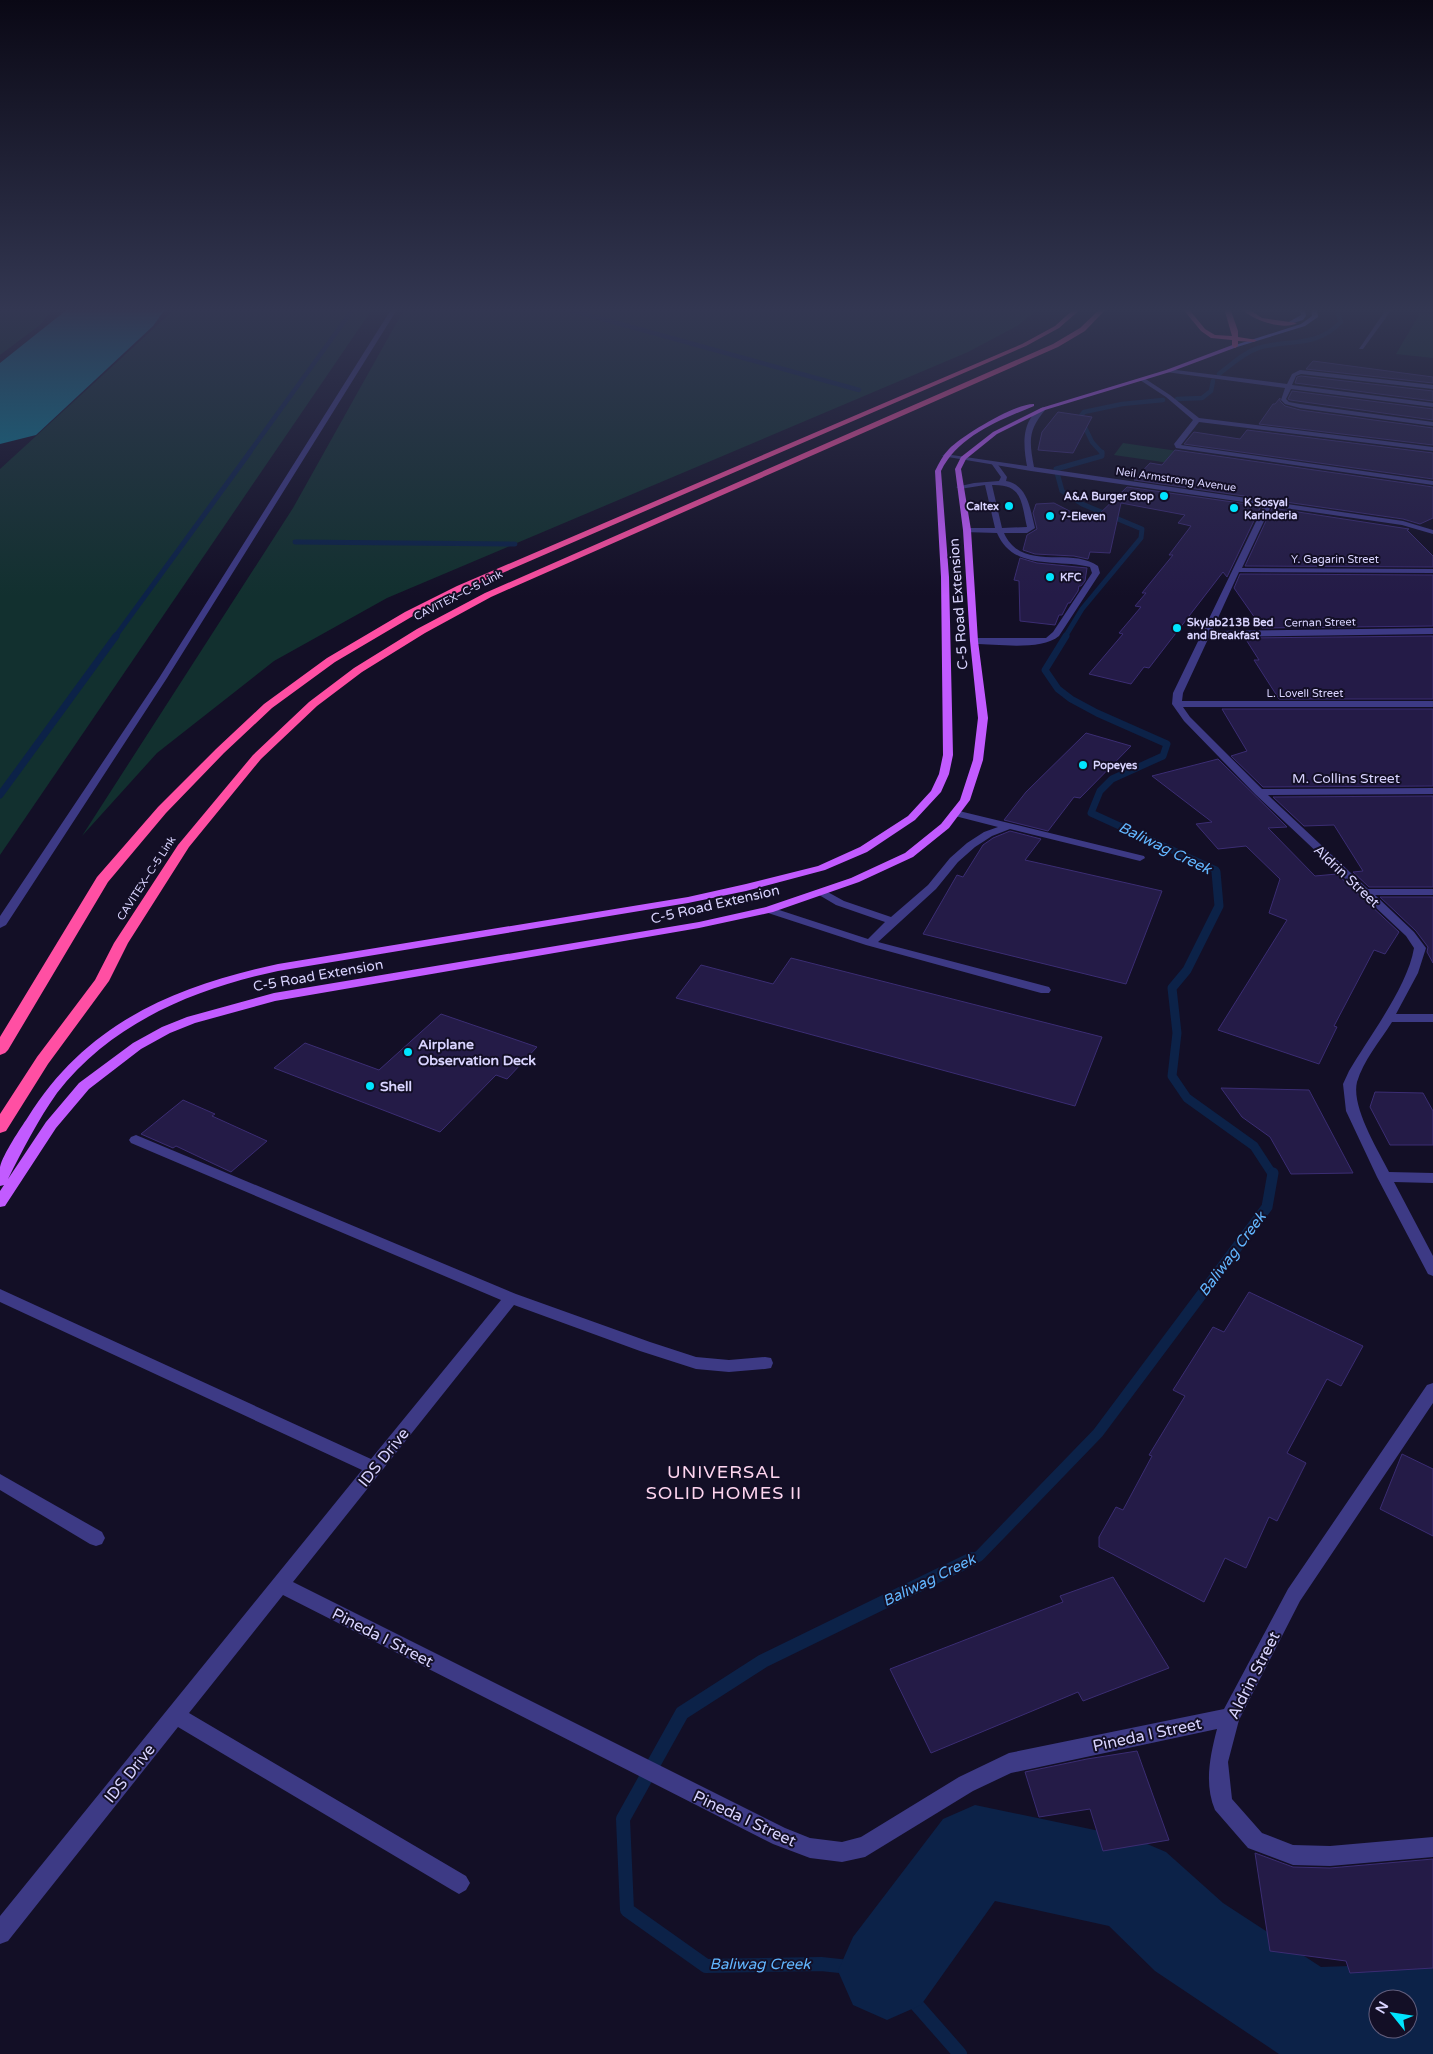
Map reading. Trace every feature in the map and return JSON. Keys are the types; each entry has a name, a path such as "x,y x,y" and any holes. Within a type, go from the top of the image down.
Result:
{"highway":[{"name":"CAVITEX–C-5 Link","path":"0,1050 102,880 162,810 220,751 268,706 310,674 377,631 460,588 889,404"},
{"name":"CAVITEX–C-5 Link","path":"0,1126 42,1061 102,981 121,943 184,846 257,757 292,722 335,687 421,631 488,596 924,404"}],"main road":[{"path":"945,456 992,422 1034,404"},
{"path":"963,458 995,433 1043,409 1060,404"},
{"name":"C-5 Road Extension","path":"0,1180 16,1148 54,1090 107,1037 159,1005 197,988 317,960 681,902 763,884 831,865 882,840 912,817 933,794 943,778 948,755 945,576 938,471 940,463 945,456"},
{"name":"C-5 Road Extension","path":"0,1202 50,1125 84,1086 137,1046 166,1030 191,1020 274,997 699,926 769,910 855,880 908,854 945,826 965,800 971,786 983,718 974,641 967,530 958,469 963,458"}],"street":[{"path":"0,925 163,678 335,404"},
{"path":"1177,404 1197,420 1433,449"},
{"path":"1290,404 1433,424"},
{"path":"1031,469 1026,444 1028,426 1043,409"},
{"path":"1197,420 1177,444 1178,447 1433,482"},
{"name":"Neil Armstrong Avenue","path":"945,456 1403,523 1433,532"},
{"path":"994,463 1004,477 1002,482"},
{"path":"960,487 1002,482 1019,489 1031,528 1027,531 967,530"},
{"path":"974,641 1039,642 1049,640 1056,634 1096,573 1094,566 1079,562 1020,556 998,530 988,483"},
{"path":"1177,704 1178,693 1268,504"},
{"name":"Y. Gagarin Street","path":"1237,570 1433,571"},
{"name":"Cernan Street","path":"1207,634 1433,632"},
{"name":"L. Lovell Street","path":"1177,704 1433,704"},
{"name":"Aldrin Street","path":"1177,704 1187,718 1258,792 1410,934 1420,948 1419,960 1387,1018 1354,1071 1350,1090 1353,1111 1384,1177 1433,1270"},
{"name":"M. Collins Street","path":"1258,792 1433,791"},
{"path":"955,812 1140,858"},
{"path":"870,943 932,887 954,860 971,845 988,834 1010,826"},
{"path":"820,892 840,903 893,921"},
{"path":"1365,892 1433,892"},
{"path":"769,910 870,943 1045,990"},
{"path":"1387,1018 1433,1018"},
{"path":"136,1140 511,1298 646,1347 696,1363 729,1366 765,1363"},
{"path":"1384,1177 1433,1178"},
{"path":"0,1295 374,1468"},
{"name":"IDS Drive","path":"0,1933 511,1298"},
{"name":"Aldrin Street","path":"1433,1390 1294,1595 1230,1717 1218,1762 1222,1803 1255,1841 1293,1854 1330,1856 1433,1847"},
{"path":"0,1481 96,1538"},
{"name":"Pineda I Street","path":"280,1585 780,1837 810,1848 842,1852 865,1847 966,1784 1009,1763 1230,1717"},
{"path":"175,1715 459,1883"}],"green space":[{"path":"71,404 308,404 0,855 0,469"},
{"path":"351,404 846,404 387,598 274,661 157,753 82,836 293,508"},
{"path":"1123,443 1198,454 1190,466 1114,455"}],"building":[{"path":"1273,404 1283,404 1300,410 1433,428 1433,445 1259,424"},
{"path":"1318,404 1393,404 1433,409 1433,420"},
{"path":"1058,412 1092,417 1073,453 1038,450 1042,432"},
{"path":"1247,430 1433,453 1433,479 1184,444 1194,432 1240,439"},
{"path":"1175,450 1433,487 1433,518 1420,524 1403,519 1134,480 1150,463 1162,465"},
{"path":"1127,487 1261,506 1227,577 1223,572 1149,668 1144,667 1131,684 1089,674 1123,634 1119,633 1141,607 1135,606 1146,593 1142,593 1173,555 1169,555 1191,526 1178,523 1185,515 1121,503 1110,553 1090,552 1088,559 1074,556 1035,554 1023,550 1027,535 1037,529 1033,513 1036,504 1054,503 1091,522"},
{"path":"1272,508 1409,529 1407,530 1433,556 1433,567 1245,566"},
{"path":"1020,558 1037,563 1087,568 1085,581 1079,586 1078,591 1070,603 1068,603 1062,615 1059,615 1055,625 1020,621 1019,581 1014,580"},
{"path":"1240,574 1433,575 1433,626 1262,628 1234,588"},
{"path":"1433,636 1433,699 1279,699 1254,660 1259,660 1245,638"},
{"path":"1222,709 1433,709 1433,786 1263,787 1231,756 1247,751"},
{"name":"Popeyes","path":"1086,733 1131,746 1080,798 1074,797 1048,831 1004,820 1026,792"},
{"path":"1218,759 1287,827 1268,828 1315,876 1337,874 1399,932 1385,954 1374,950 1334,1026 1337,1027 1319,1064 1218,1030 1287,920 1269,913 1280,879 1246,846 1218,849 1196,824 1212,822 1152,776"},
{"path":"1433,796 1433,887 1369,887 1353,872 1363,871 1334,825 1304,826 1273,797"},
{"path":"1010,831 1041,839 1025,860 1162,891 1126,984 923,934 957,875 963,877 983,845 993,838"},
{"path":"1380,897 1433,897 1433,963 1427,952 1428,947 1416,931"},
{"path":"791,958 1102,1037 1075,1106 676,998 701,965 773,984"},
{"path":"441,1014 537,1047 507,1079 496,1075 440,1132 274,1068 305,1043 379,1070"},
{"path":"1221,1088 1309,1090 1353,1173 1291,1174 1270,1137 1242,1117"},
{"path":"1375,1092 1423,1093 1433,1111 1433,1145 1390,1145 1370,1107"},
{"path":"183,1100 215,1114 212,1116 267,1141 231,1172 176,1146 173,1148 141,1134"},
{"path":"1249,1292 1363,1346 1341,1386 1327,1379 1287,1453 1306,1463 1277,1521 1269,1517 1246,1568 1225,1558 1204,1602 1099,1547 1099,1537 1116,1507 1123,1510 1152,1456 1149,1455 1185,1396 1173,1390 1213,1327 1224,1332"},
{"path":"1402,1454 1433,1469 1433,1536 1380,1509"},
{"path":"1113,1577 1169,1668 1083,1701 1078,1692 931,1753 890,1669 1063,1602 1060,1596"},
{"path":"1137,1751 1169,1840 1103,1851 1090,1809 1039,1817 1025,1772"},
{"path":"1255,1853 1293,1867 1330,1868 1433,1859 1433,1968 1350,1973 1346,1961 1270,1951"}],"waterway":[{"path":"249,453 285,404"},
{"name":"Baliwag Creek","path":"1102,453 1092,442 1080,417 1084,412 1124,404"},
{"path":"115,637 250,452"},
{"name":"Baliwag Creek","path":"1065,637 1082,609 1141,538 1142,529 1082,504 1062,491 1056,469 1102,456 1102,453"},
{"path":"295,542 515,544"},
{"path":"0,795 116,636"},
{"name":"Baliwag Creek","path":"1066,636 1045,670 1058,689 1071,699 1097,713 1167,744 1163,756 1112,779 1100,791 1091,813 1216,870 1216,872"},
{"name":"Baliwag Creek","path":"1216,872 1219,906 1187,970 1172,988 1177,1033 1172,1076 1187,1098 1254,1146 1273,1175"},
{"name":"Baliwag Creek","path":"969,1561 979,1556 1098,1433 1267,1207 1273,1175"},
{"name":"Baliwag Creek","path":"960,2054 887,1971 821,1964 706,1966 627,1910 623,1819 682,1713 763,1661 972,1559"},
{"path":"887,1971 975,1851 1133,1885 1189,1937 1309,2017 1368,2014"},
{"path":"1418,2012 1433,2011"}],"runway":[{"path":"0,413 11,404"}],"place":[{"name":"A&A Burger Stop","path":"1164,496"},
{"name":"Caltex","path":"1009,506"},
{"name":"K Sosyal Karinderia","path":"1234,508"},
{"name":"7-Eleven","path":"1050,516"},
{"name":"KFC","path":"1050,577"},
{"name":"Skylab213B Bed and Breakfast","path":"1177,628"},
{"name":"Popeyes","path":"1083,765"},
{"name":"Airplane Observation Deck","path":"408,1052"},
{"name":"Shell","path":"370,1086"}],"district":[{"name":"UNIVERSAL SOLID HOMES II","path":"724,1482"}]}
